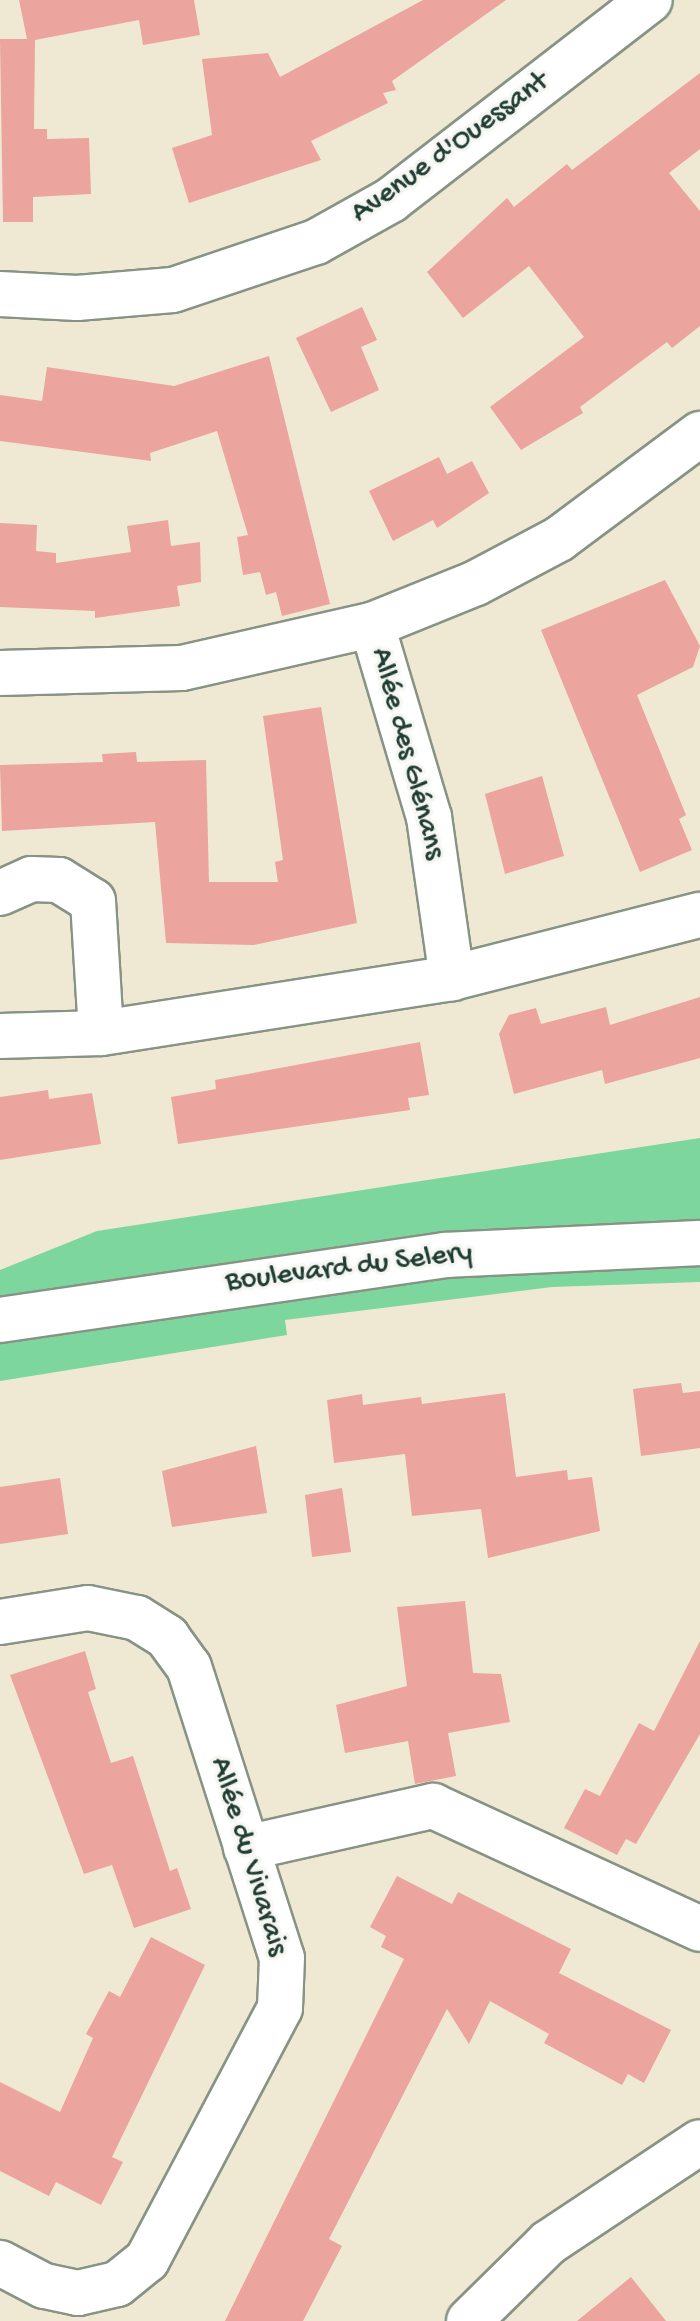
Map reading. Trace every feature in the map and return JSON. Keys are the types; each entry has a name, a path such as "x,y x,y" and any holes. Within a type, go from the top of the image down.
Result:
{"street":[{"name":"Avenue d'Ouessant","path":"0,294 77,298 173,290 316,242 391,200 650,0"},
{"name":"Allée des Glénans","path":"0,673 182,668 372,625 476,583 559,539 700,434"},
{"name":"Allée des Glénans","path":"372,625 429,817 452,978"},
{"path":"0,893 31,879 59,880 93,901 101,1033"},
{"path":"0,1036 101,1033 452,978 700,915"},
{"name":"Boulevard du Selery","path":"0,1320 445,1255 700,1243"},
{"name":"Allée du Vivarais","path":"0,1622 88,1608 137,1618 167,1637 189,1667 282,1958 280,2008 147,2260 117,2284 78,2293 0,2263"},
{"path":"246,1848 433,1806 696,1915"},
{"path":"469,2321 548,2243 700,2142"}],"green space":[{"path":"700,1138 700,1223 481,1229 0,1299 0,1270 97,1231"},
{"path":"700,1264 700,1282 552,1287 285,1320 287,1335 0,1381 0,1341 382,1281"}],"building":[{"path":"19,0 194,0 200,35 143,45 139,20 35,40 34,129 47,129 47,139 89,138 91,194 33,197 33,222 3,222 0,39 27,39"},
{"path":"423,0 506,0 392,81 396,90 383,93 388,103 311,141 321,160 189,203 172,148 212,135 202,59 268,53 280,77"},
{"path":"700,73 700,149 669,173 700,211 700,326 672,348 667,342 580,407 583,413 521,450 490,407 584,337 529,266 463,318 427,272 507,198 514,207 567,164 572,170"},
{"path":"362,307 377,340 361,347 379,390 331,412 296,338"},
{"path":"269,356 330,604 282,616 276,592 266,595 260,572 243,575 237,537 248,535 217,431 150,453 151,461 0,441 0,395 42,401 47,367 174,386"},
{"path":"439,457 447,474 472,461 489,493 437,528 433,520 393,541 369,491"},
{"path":"168,520 171,546 200,542 201,582 177,586 180,606 95,618 95,611 0,607 0,523 37,525 36,551 56,553 56,563 131,552 127,526"},
{"path":"665,580 700,646 693,667 637,695 686,815 679,819 692,850 640,872 541,630"},
{"path":"321,707 357,923 254,945 166,943 155,822 2,831 0,765 103,762 102,754 136,752 137,762 206,760 209,882 278,882 275,862 283,860 263,716"},
{"path":"542,776 564,856 505,874 485,794"},
{"path":"700,997 700,1058 605,1084 602,1070 514,1094 499,1034 509,1015 536,1008 541,1024 606,1007 610,1025"},
{"path":"420,1042 429,1095 408,1098 410,1110 178,1144 171,1097 216,1089 215,1080"},
{"path":"48,1090 49,1099 92,1093 101,1144 0,1160 0,1097"},
{"path":"681,1383 683,1393 700,1391 700,1448 641,1456 633,1389"},
{"path":"505,1393 516,1477 567,1470 568,1480 592,1477 600,1531 488,1558 481,1509 412,1516 405,1454 334,1463 327,1400 362,1394 363,1405 421,1397 422,1404"},
{"path":"256,1446 267,1513 172,1527 162,1471"},
{"path":"60,1478 68,1534 0,1544 0,1487"},
{"path":"342,1488 351,1552 312,1557 305,1495"},
{"path":"465,1601 473,1673 501,1674 510,1722 448,1733 456,1776 415,1784 408,1741 345,1753 336,1705 407,1686 397,1607"},
{"path":"700,1641 700,1734 636,1844 626,1839 617,1855 564,1828 585,1789 600,1796 639,1723 654,1731"},
{"path":"85,1651 96,1689 88,1692 111,1763 133,1756 170,1871 177,1868 191,1909 134,1928 112,1865 84,1874 10,1675"},
{"path":"397,1876 452,1904 458,1892 571,1949 559,1973 671,2030 644,2083 628,2074 622,2085 544,2043 549,2034 490,2001 469,2044 447,2009 329,2239 342,2246 303,2321 225,2321 404,1959 381,1947 386,1936 370,1927"},
{"path":"151,1937 205,1965 112,2157 123,2162 101,2205 56,2182 49,2196 0,2171 0,2082 60,2112 93,2038 86,2034 109,1991 120,1997"},
{"path":"631,2277 666,2321 577,2321"}]}
